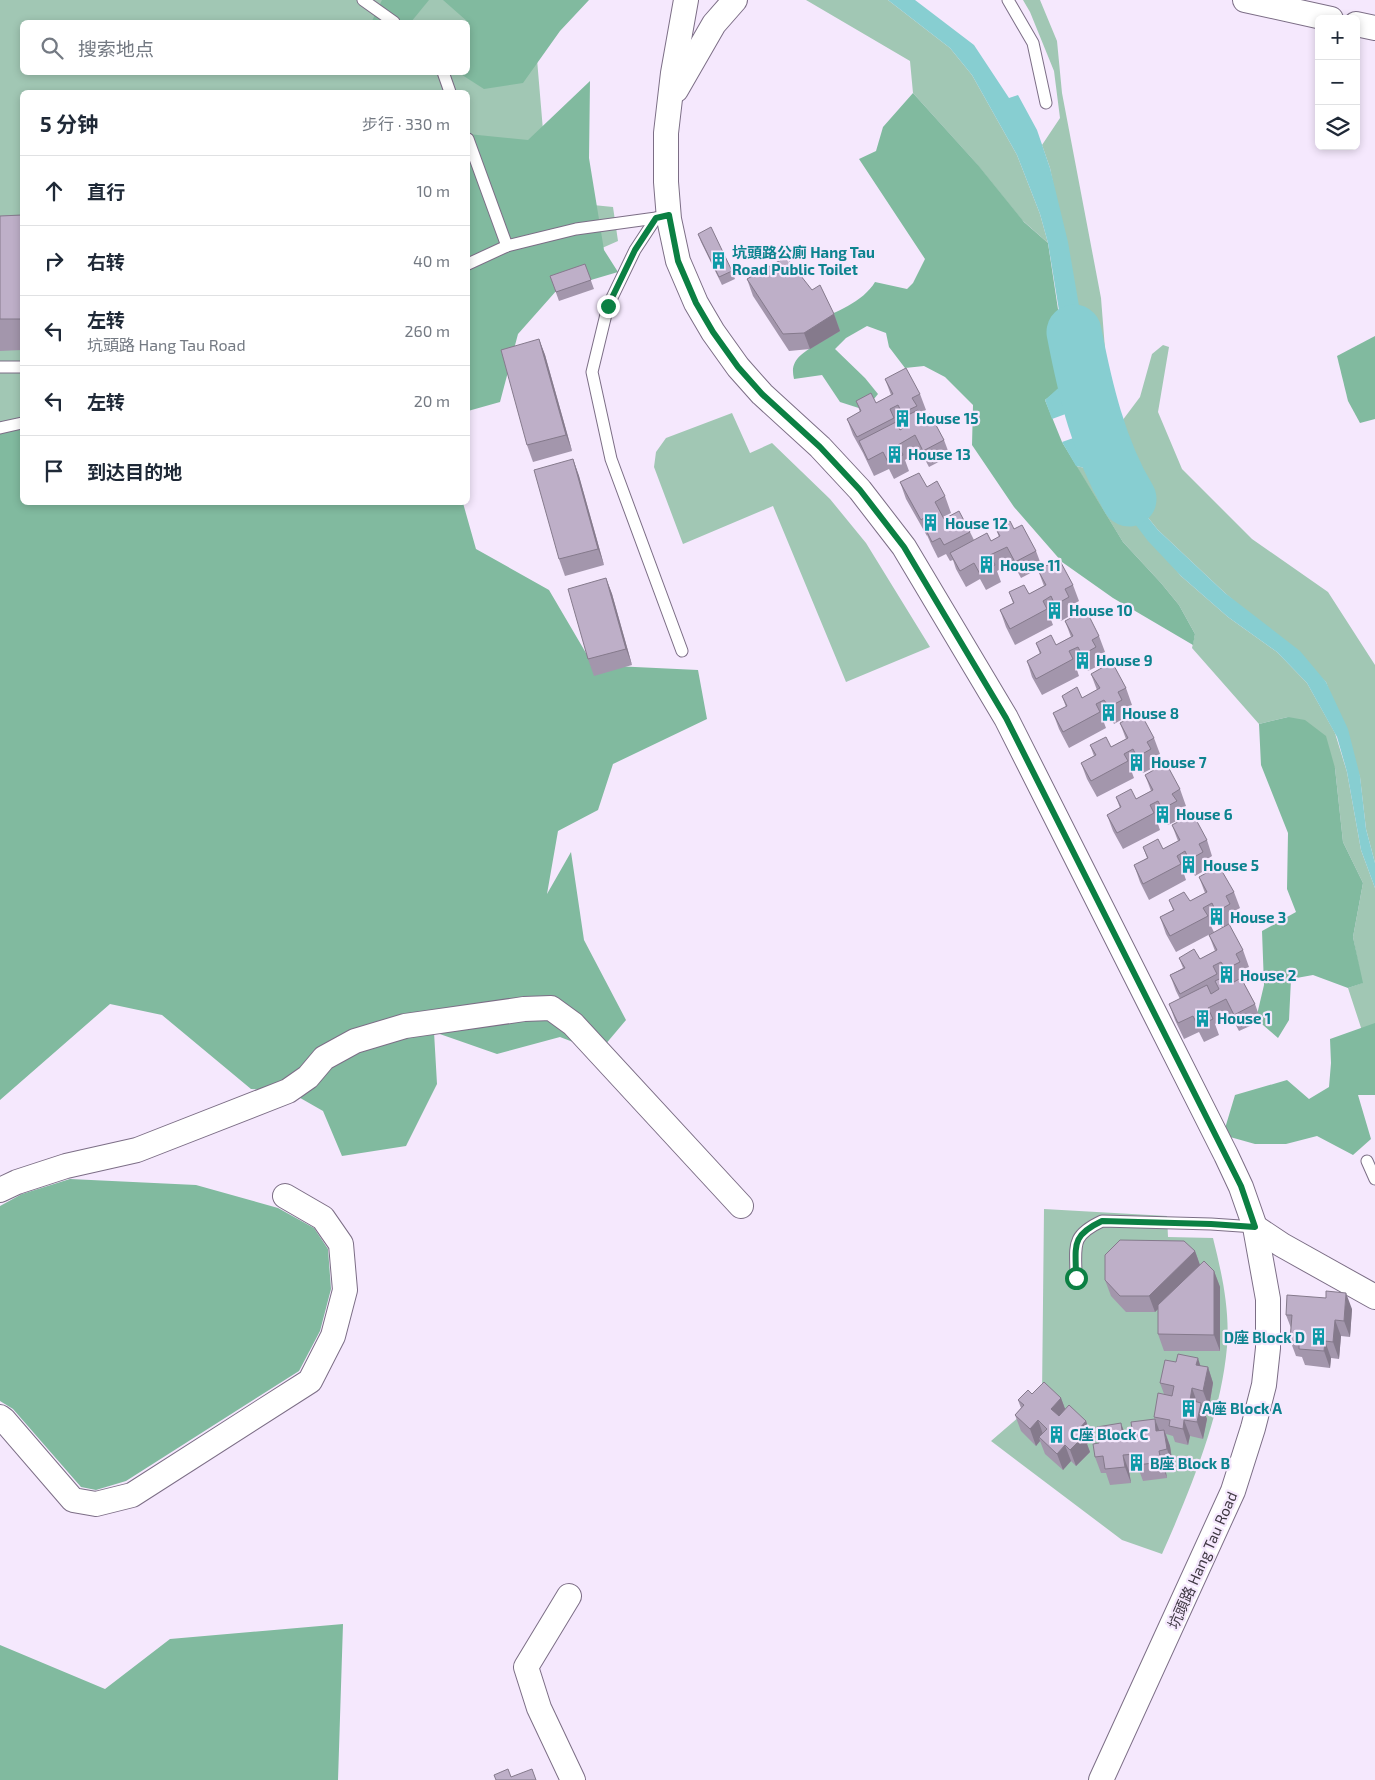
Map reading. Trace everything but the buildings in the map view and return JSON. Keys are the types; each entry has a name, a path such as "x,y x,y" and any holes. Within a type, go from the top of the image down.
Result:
{"street":[{"name":"坑頭路 Hang Tau Road","path":"686,0 666,132 666,182 663,217 678,261 696,303 713,332 738,367 762,394 820,447 866,497 904,547 1006,718 1237,1178 1255,1227 1268,1299 1268,1348 1264,1385 1253,1428 1234,1491 1101,1780"},
{"path":"670,100 714,24 735,0"},
{"path":"1245,0 1315,15"},
{"path":"1360,25 1375,28"},
{"path":"0,1190 17,1182 66,1166 137,1150 288,1091 308,1077 324,1058 355,1041 405,1026 524,1009 550,1008 573,1024 741,1206"},
{"path":"0,1417 74,1500 96,1504 132,1495 310,1380 333,1336 346,1290 341,1244 323,1218 285,1196"},
{"path":"1255,1227 1282,1245 1375,1297"},
{"path":"569,1596 526,1667 539,1708 572,1780"}],"lane":[{"path":"362,0 391,20"},
{"path":"1008,0 1033,43 1046,104"},
{"path":"444,75 449,90"},
{"path":"470,144 507,246"},
{"path":"470,263 507,246 576,229 663,217"},
{"path":"663,217 635,250 608,306 592,372 611,458 682,651"},
{"path":"0,367 20,367"},
{"path":"0,428 20,423"},
{"path":"1367,1161 1375,1179"},
{"path":"1076,1278 1076,1242 1081,1233 1102,1221 1255,1227"}],"shaded area":[{"path":"0,0 532,0 545,154 583,204 613,207 618,241 470,306 470,90 20,90 20,503 0,510"},
{"path":"382,0 429,0 413,20 372,20"},
{"path":"443,0 589,0 560,31 523,83 484,89 462,75 470,75 470,20 466,20"},
{"path":"806,0 888,0 950,48 972,75 1017,155 1040,214 1048,243 1022,220 976,163 913,93 910,61"},
{"path":"888,0 915,0 974,45 1009,98 1018,95 1037,130 1050,168 1068,242 1088,358 1093,371 1107,374 1112,397 1052,419 1045,400 1065,382 1069,372 1048,243 1040,214 1017,155 972,75 950,48"},
{"path":"1023,0 1040,0 1057,41 1062,93 1101,298 1107,374 1093,371 1088,358 1050,168 1042,145 1060,118 1054,71 1030,12"},
{"path":"590,81 589,158 604,250 618,272 557,290 518,334 500,402 470,410 470,134 528,140"},
{"path":"913,93 978,165 1024,222 1048,243 1069,382 1045,400 1062,442 1123,542 1179,605 1195,634 1193,645 1113,598 1062,562 1014,507 972,445 973,405 945,377 924,366 905,368 889,347 886,333 867,326 846,338 835,349 865,378 878,394 865,410 840,402 822,375 794,379 795,362 817,343 814,321 856,301 875,282 907,289 913,283 925,259 859,159 876,151 883,127"},
{"path":"1375,336 1375,419 1360,423 1348,401 1337,356"},
{"path":"1163,345 1169,347 1158,412 1182,469 1252,539 1328,592 1375,665 1375,863 1366,829 1360,777 1326,682 1225,593 1158,530 1133,499 1120,455 1127,451 1122,421 1140,397 1152,354"},
{"path":"732,413 750,453 772,443 830,499 866,543 930,647 846,682 773,506 683,544 654,467 656,452 666,438"},
{"path":"1122,421 1131,447 1123,455 1126,475 1133,499 1158,530 1225,593 1300,651 1326,682 1348,729 1360,776 1366,829 1375,863 1375,888 1361,850 1347,772 1337,737 1307,683 1277,652 1228,617 1181,576 1148,541 1094,470 1076,466 1062,442"},
{"path":"20,423 20,505 464,505 476,549 549,590 593,665 698,670 707,719 613,764 598,810 558,831 547,894 571,852 584,940 626,1020 599,1052 560,1037 497,1054 434,1032 437,1084 406,1146 342,1156 323,1111 288,1091 251,1089 162,1015 110,1004 0,1100 0,428"},
{"path":"1076,466 1094,470 1181,576 1228,617 1277,652 1307,683 1335,733 1347,772 1361,850 1375,888 1375,1049 1368,1049 1348,988 1362,983 1353,937 1363,883 1343,842 1335,768 1288,717 1259,724 1192,648 1195,634 1179,605 1123,542"},
{"path":"1288,717 1305,720 1326,736 1335,768 1343,842 1363,883 1353,937 1363,983 1348,988 1313,975 1291,979 1289,1020 1278,1038 1256,1019 1264,985 1262,931 1296,912 1287,889 1288,833 1261,765 1259,724"},
{"path":"1375,1023 1375,1095 1358,1095 1371,1139 1353,1155 1317,1136 1286,1144 1255,1144 1223,1135 1235,1095 1287,1080 1309,1099 1329,1087 1330,1039"},
{"path":"70,1179 196,1185 278,1208 314,1228 328,1249 331,1289 320,1331 299,1371 126,1481 96,1490 81,1487 13,1409 0,1401 0,1206 22,1194"},
{"path":"1044,1209 1167,1216 1168,1237 1213,1238 1226,1306 1228,1333 1224,1373 1203,1453 1162,1554 1122,1540 991,1441 1042,1397"},
{"path":"343,1624 338,1780 0,1780 0,1645 105,1689 170,1639"}],"waterway":[{"path":"1074,332 1094,418 1109,460 1129,499"}],"place":[{"name":"坑頭路公廁 Hang Tau Road Public Toilet","path":"718,261"},
{"name":"House 15","path":"902,418"},
{"name":"House 13","path":"894,454"},
{"name":"House 12","path":"931,523"},
{"name":"House 11","path":"986,565"},
{"name":"House 10","path":"1055,610"},
{"name":"House 9","path":"1082,660"},
{"name":"House 8","path":"1108,713"},
{"name":"House 7","path":"1137,762"},
{"name":"House 6","path":"1162,814"},
{"name":"House 5","path":"1189,865"},
{"name":"House 3","path":"1216,917"},
{"name":"House 2","path":"1226,975"},
{"name":"House 1","path":"1203,1018"},
{"name":"D座 Block D","path":"1319,1337"},
{"name":"A座 Block A","path":"1188,1408"},
{"name":"C座 Block C","path":"1056,1434"},
{"name":"B座 Block B","path":"1136,1463"}],"route":[{"path":"608,306 635,250 656,218 669,215 678,261 696,303 713,332 738,367 762,394 820,447 860,490 904,547 1006,718 1241,1186 1255,1227 1102,1221 1081,1233 1076,1242 1076,1278"}]}
